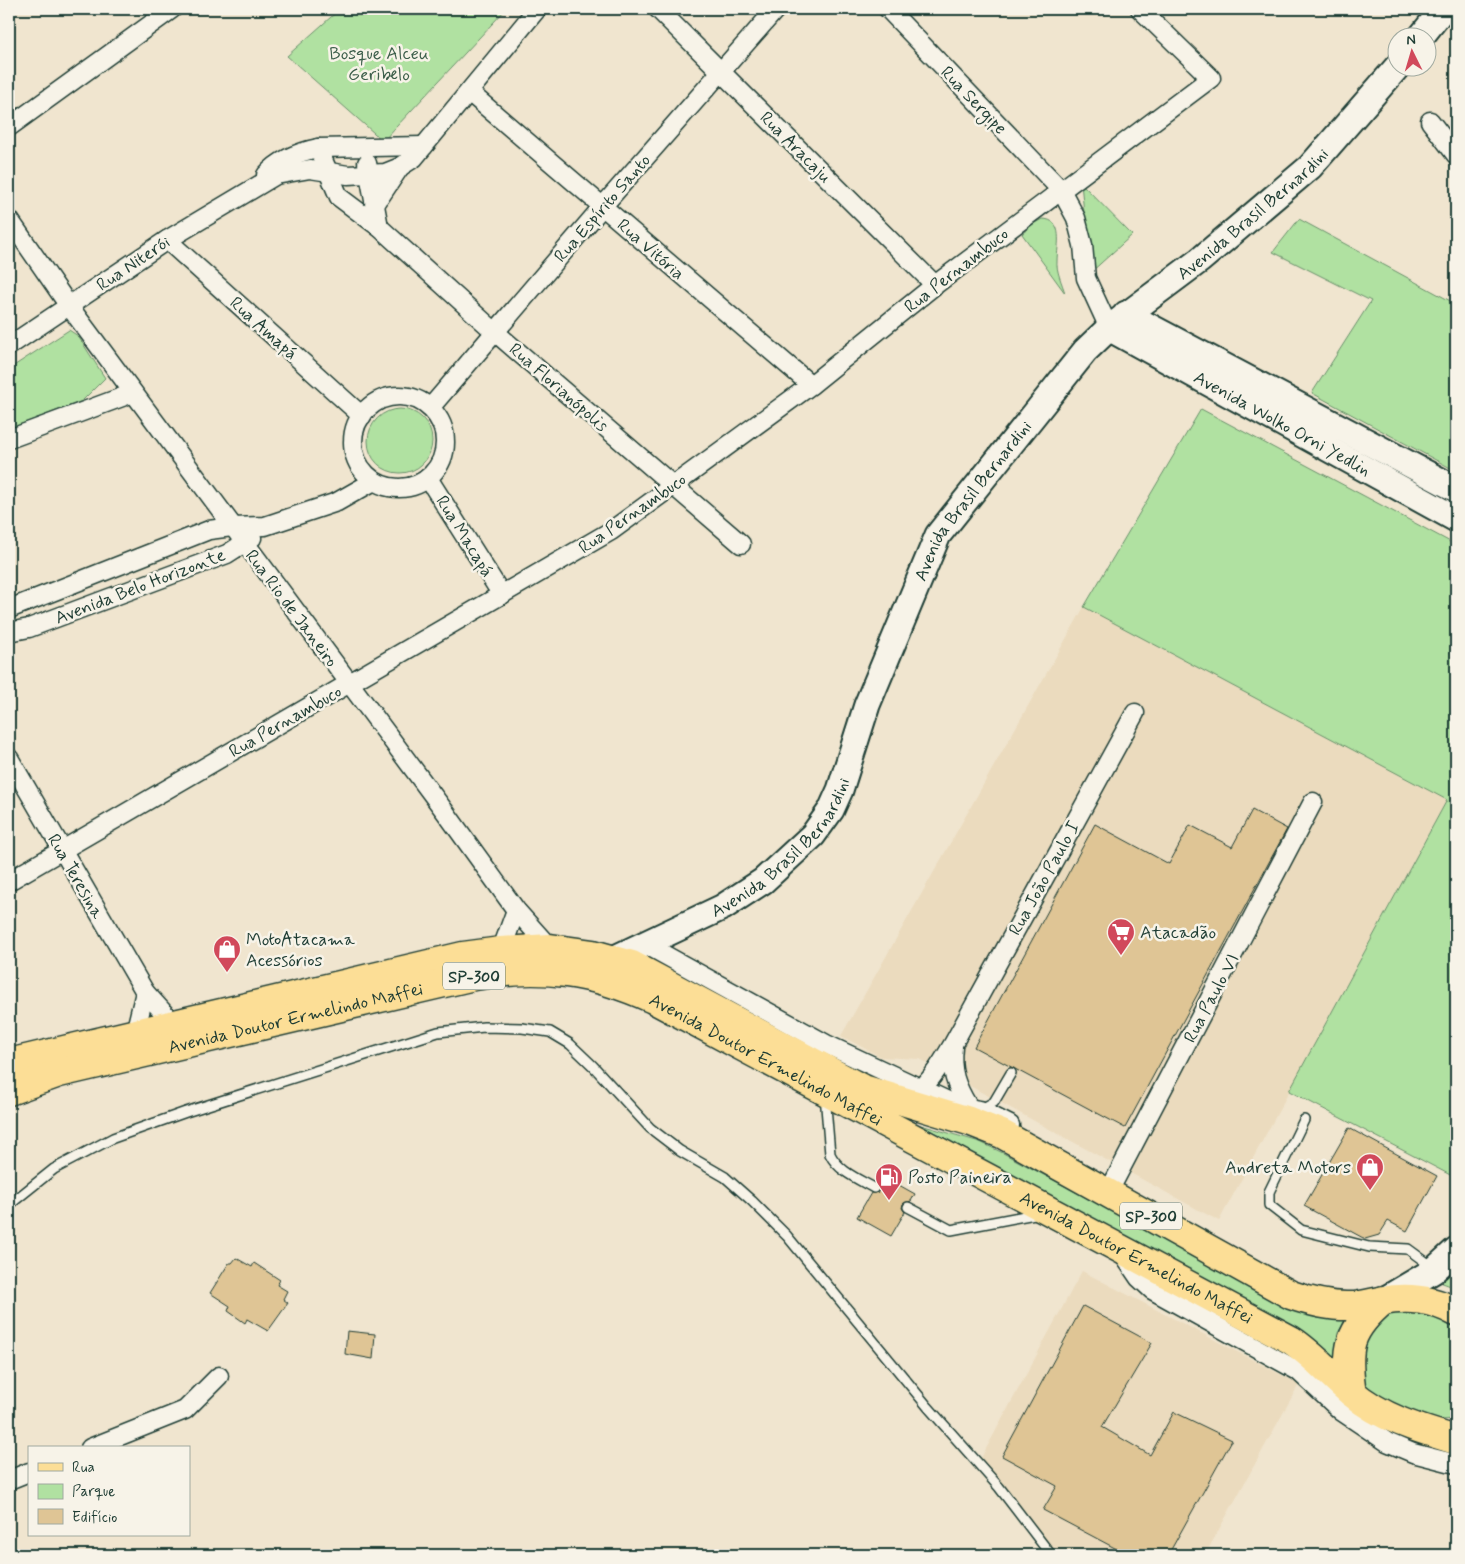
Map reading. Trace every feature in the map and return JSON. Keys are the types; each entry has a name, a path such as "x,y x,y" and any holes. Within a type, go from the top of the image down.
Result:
{"main road":[{"name":"Avenida Doutor Ermelindo Maffei","path":"9,1063 463,956 501,950 550,948 592,954 647,971 864,1089 914,1097 986,1127 1291,1295 1328,1306 1354,1306 1384,1300 1412,1298 1432,1301 1456,1312"},
{"name":"Avenida Doutor Ermelindo Maffei","path":"9,1091 59,1073 474,976 528,970 568,972 604,979 629,988 824,1090 1291,1340 1311,1354 1352,1393 1387,1416 1448,1433"},
{"path":"1352,1393 1348,1354 1351,1340 1357,1327 1368,1313 1384,1300"}],"street":[{"path":"9,128 172,9"},
{"path":"374,206 400,168 414,158 536,9"},
{"name":"Rua Aracaju","path":"658,9 935,285"},
{"name":"Rua Espírito Santo","path":"430,408 602,206 776,9"},
{"name":"Rua Sergipe","path":"888,9 1061,190 1076,218 1083,245 1086,278 1098,305 1118,321"},
{"name":"Rua Pernambuco","path":"9,881 612,531 811,386 935,285 1211,78 1140,9"},
{"path":"1428,28 1443,9"},
{"name":"Avenida Brasil Bernardini","path":"613,959 723,907 764,881 792,856 822,822 831,810 840,790 867,705 938,535 1085,352 1118,321 1200,260 1310,167 1388,77"},
{"name":"Rua Vitória","path":"468,92 811,386"},
{"path":"1430,121 1456,155"},
{"name":"Rua Niterói","path":"259,183 271,169 285,159 301,152 318,148 364,149 424,146"},
{"name":"Rua Florianópolis","path":"318,148 339,197 379,227 495,332 741,544"},
{"path":"364,149 379,227"},
{"name":"Rua Niterói","path":"9,346 167,240 259,183 276,175 293,170 310,169 348,175 368,174 385,173 400,168"},
{"name":"Rua Rio de Janeiro","path":"9,219 69,306 348,684 446,813 516,910 550,948"},
{"name":"Rua Amapá","path":"167,240 362,416"},
{"name":"Avenida Wolko Orni Yedlin","path":"1118,321 1456,489"},
{"name":"Avenida Wolko Orni Yedlin","path":"1118,321 1456,519"},
{"path":"9,439 133,393"},
{"path":"397,397 411,398 430,408 440,421 445,443 442,459 428,478 406,488 390,487 374,481 361,468 354,451 354,433 362,416 377,403 397,397"},
{"name":"Rua Macapá","path":"428,478 502,595"},
{"name":"Avenida Belo Horizonte","path":"9,609 209,530 265,526 337,502 374,481"},
{"name":"Avenida Belo Horizonte","path":"9,632 38,625 227,554 245,544 265,526"},
{"name":"Rua João Paulo I","path":"914,1097 934,1077 953,1044 1135,713"},
{"name":"Rua Teresina","path":"9,758 145,992 174,1024"},
{"name":"Rua Paulo VI","path":"1108,1194 1313,802"},
{"path":"501,950 516,910"},
{"path":"645,944 826,1044 914,1097 967,1107 1003,1121 1040,1142 1048,1160"},
{"path":"135,1033 145,992"},
{"name":"Rua João Paulo I","path":"953,1044 952,1074 967,1107"},
{"path":"1118,1248 1139,1278 1152,1290 1298,1371 1341,1411 1367,1430 1387,1442 1413,1453 1456,1464"},
{"path":"1384,1300 1436,1269 1456,1250"},
{"path":"95,1446 185,1410 219,1376"},
{"path":"9,1480 28,1472"}],"lane":[{"path":"9,1205 54,1169 113,1138 186,1112 438,1032 484,1026 550,1032 570,1044 593,1066 650,1128 680,1151 725,1177 787,1236 928,1407 999,1487 1051,1555"},
{"path":"967,1107 989,1106 999,1096 1011,1073"},
{"path":"824,1090 830,1154 833,1160 839,1167 874,1188"},
{"path":"999,1096 998,1108 1003,1121"},
{"path":"1304,1120 1269,1192 1269,1205 1301,1230 1369,1247 1408,1249 1436,1269"},
{"path":"908,1207 951,1230 1050,1211"}],"shaded area":[{"path":"1084,607 1447,800 1219,1221 920,1059 881,1057 841,1036"},
{"path":"1082,1271 1299,1384 1205,1555 1057,1555 980,1460"}],"green space":[{"name":"Bosque Alceu Geribelo","path":"340,9 506,9 383,141 287,56"},
{"path":"1081,183 1132,235 1090,273"},
{"path":"1042,219 1054,223 1057,228 1057,269 1065,293 1022,234"},
{"path":"1299,219 1456,304 1456,471 1312,393 1371,301 1273,252"},
{"path":"69,330 78,336 105,378 82,401 9,429 9,369"},
{"path":"400,409 418,415 426,423 432,441 426,459 418,467 400,473 382,467 374,459 368,441 374,423 382,415"},
{"path":"1201,409 1456,545 1456,1178 1289,1091 1447,800 1084,607"},
{"path":"893,1117 980,1142 1003,1153 1299,1312 1317,1318 1346,1319 1338,1333 1334,1357 1314,1343"},
{"path":"1456,1268 1456,1288 1440,1282"},
{"path":"1398,1309 1436,1314 1456,1326 1456,1417 1453,1419 1430,1421 1373,1395 1358,1371 1359,1343 1375,1321"}],"building":[{"name":"Atacadão","path":"1252,810 1287,829 1125,1128 974,1047 1095,824 1169,864 1190,825 1232,847"},
{"name":"Andreta Motors","path":"1349,1128 1437,1176 1407,1231 1388,1221 1379,1235 1365,1239 1304,1206"},
{"name":"Posto Paineira","path":"881,1175 915,1194 911,1201 903,1204 902,1208 905,1212 891,1236 857,1217 871,1193 879,1191 880,1187 877,1182"},
{"path":"236,1258 252,1267 254,1263 280,1280 277,1285 287,1291 283,1299 288,1303 268,1331 247,1319 245,1323 228,1311 230,1306 210,1293 229,1263 232,1263"},
{"path":"1083,1306 1152,1343 1102,1427 1150,1455 1174,1412 1232,1440 1168,1555 1128,1555 1043,1510 1057,1486 1002,1456"},
{"path":"347,1331 375,1334 373,1359 345,1354"}],"place":[{"name":"Atacadão","path":"1121,956"},
{"name":"MotoAtacama Acessórios","path":"227,973"},
{"name":"Andreta Motors","path":"1370,1191"},
{"name":"Posto Paineira","path":"889,1201"}]}
